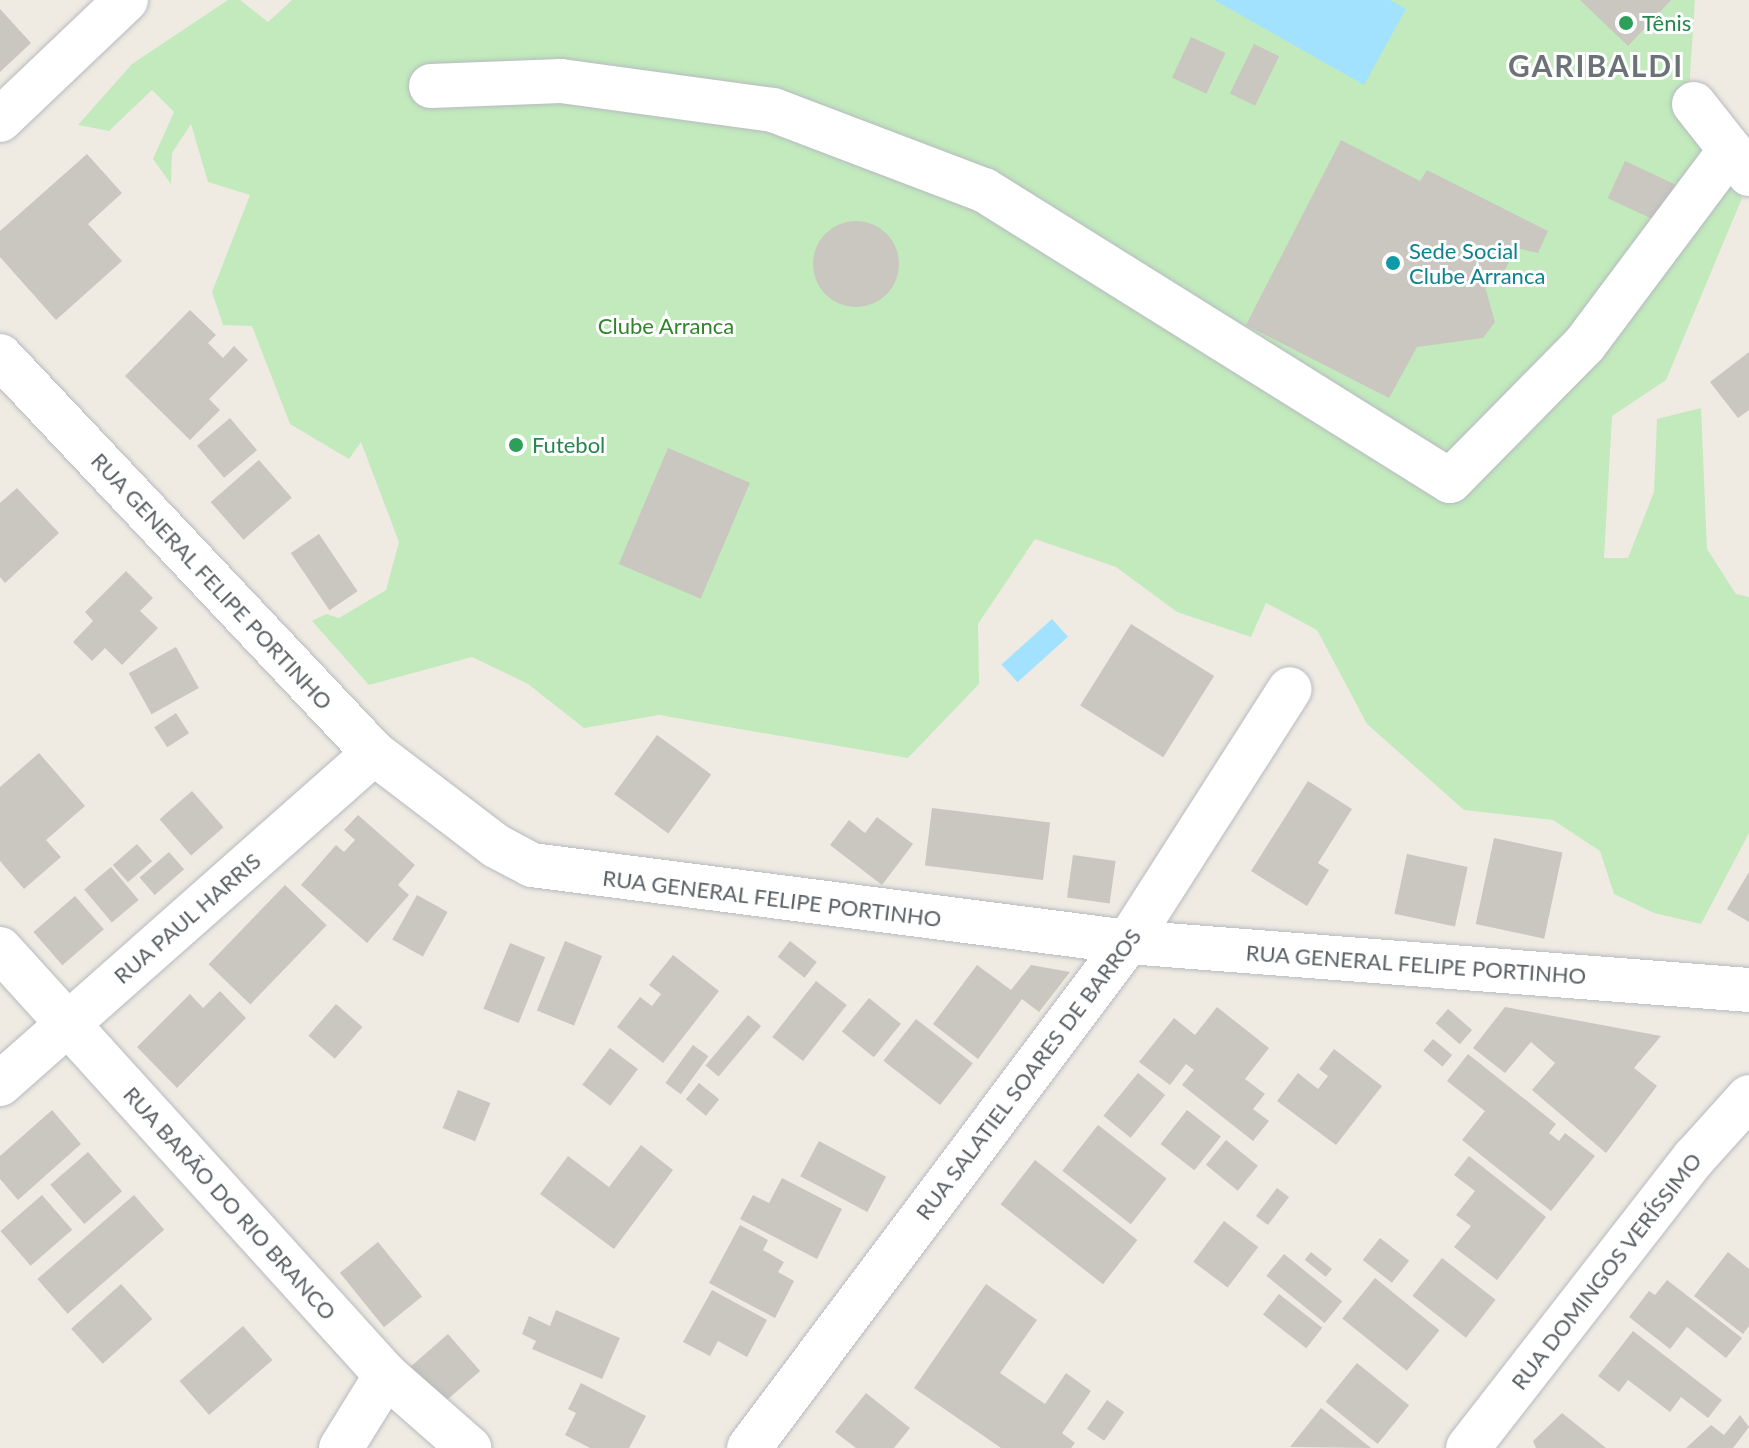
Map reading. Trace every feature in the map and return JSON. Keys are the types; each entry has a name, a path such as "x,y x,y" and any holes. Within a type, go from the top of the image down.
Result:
{"street":[{"path":"0,120 126,0"},
{"path":"431,86 561,81 773,110 984,190 1450,481 1585,344 1740,162 1694,104"},
{"name":"RUA GENERAL FELIPE PORTINHO","path":"0,356 374,753 496,846 532,865 1128,942 1749,990"},
{"name":"RUA SALATIEL SOARES DE BARROS","path":"749,1448 1128,942 1290,689"},
{"name":"RUA PAUL HARRIS","path":"0,1084 374,753"},
{"name":"RUA BARÃO DO RIO BRANCO","path":"0,949 386,1375 469,1448"},
{"name":"RUA DOMINGOS VERÍSSIMO","path":"1468,1448 1694,1158 1749,1097"},
{"path":"341,1448 386,1375"}],"green space":[{"name":"Clube Arranca","path":"228,0 240,0 268,22 292,0 1695,0 1687,121 1742,198 1666,380 1612,416 1604,558 1628,558 1654,492 1657,419 1701,408 1707,549 1736,594 1749,597 1749,833 1701,924 1654,913 1614,894 1600,851 1553,820 1464,810 1367,724 1317,630 1266,603 1251,637 1177,612 1116,567 1035,539 978,624 979,684 908,758 659,715 584,728 528,684 472,657 369,685 312,621 326,614 339,618 386,590 399,542 361,442 349,459 290,424 252,326 223,325 212,292 250,195 208,182 191,124 172,153 171,184 153,159 174,112 152,90 109,131 78,125 132,64"}],"water":[{"path":"1214,0 1390,0 1406,9 1364,85"},
{"path":"1052,619 1068,637 1018,682 1001,665"}],"building":[{"name":"Tênis","path":"1580,0 1671,0 1628,46"},
{"path":"0,9 31,43 0,72"},
{"path":"1191,37 1225,53 1206,94 1172,78"},
{"path":"1254,44 1279,56 1255,106 1230,93"},
{"name":"Sede Social Clube Arranca","path":"1341,140 1420,181 1427,170 1548,231 1538,253 1516,248 1503,274 1484,283 1495,322 1483,338 1417,347 1389,398 1246,325"},
{"path":"87,154 122,193 88,224 122,261 56,320 0,257 0,231"},
{"path":"1625,161 1676,185 1658,222 1608,198"},
{"path":"848,221 864,221 887,233 896,247 899,264 896,281 887,295 864,307 848,307 832,300 820,288 813,272 813,256 820,240 832,228"},
{"path":"190,310 216,335 208,343 223,358 234,346 248,360 209,399 220,410 190,440 125,376"},
{"path":"1749,352 1749,410 1738,418 1710,382"},
{"path":"230,418 257,450 224,478 197,446"},
{"path":"668,448 750,483 701,599 619,564"},
{"path":"259,460 292,498 244,540 211,502"},
{"path":"17,488 59,533 5,583 0,577 0,503"},
{"path":"319,534 358,591 329,610 291,553"},
{"path":"126,571 153,598 140,611 158,628 122,665 105,648 92,661 73,642 93,621 85,612"},
{"path":"1131,624 1214,676 1163,757 1080,705"},
{"path":"176,647 199,688 152,714 129,673"},
{"path":"176,713 189,733 167,747 154,727"},
{"path":"657,735 711,774 668,833 614,794"},
{"path":"39,753 85,806 46,840 61,857 24,889 0,861 0,787"},
{"path":"1308,781 1352,809 1318,863 1329,870 1307,906 1251,871"},
{"path":"192,791 223,827 191,855 160,819"},
{"path":"932,808 1050,823 1043,880 925,866"},
{"path":"358,815 415,865 398,885 409,895 367,943 301,885 336,845 344,852 355,840 344,830"},
{"path":"877,817 913,844 882,885 830,845 849,820 865,833"},
{"path":"1494,838 1562,853 1544,939 1476,924"},
{"path":"137,844 152,861 128,882 113,865"},
{"path":"169,852 184,869 155,895 140,878"},
{"path":"1407,854 1468,867 1455,927 1394,914"},
{"path":"1073,855 1116,861 1110,904 1067,898"},
{"path":"111,867 139,900 112,922 84,889"},
{"path":"1749,872 1749,922 1727,909"},
{"path":"285,885 327,925 250,1004 209,964"},
{"path":"417,895 448,912 423,957 392,940"},
{"path":"75,896 104,929 62,965 33,932"},
{"path":"565,941 602,956 574,1026 537,1011"},
{"path":"790,941 817,962 804,978 778,957"},
{"path":"510,943 545,957 519,1023 483,1009"},
{"path":"673,955 719,991 663,1063 617,1027 640,997 652,1006 661,994 649,985"},
{"path":"977,965 1011,990 1031,965 1070,972 1039,1012 1022,999 978,1059 933,1024"},
{"path":"816,981 847,1005 803,1061 772,1037"},
{"path":"220,991 246,1018 177,1088 137,1047 190,994 203,1008"},
{"path":"869,998 901,1024 874,1057 842,1031"},
{"path":"336,1004 362,1027 335,1059 308,1036"},
{"path":"1217,1007 1269,1048 1245,1079 1265,1094 1253,1109 1269,1121 1253,1141 1182,1085 1194,1070 1186,1064 1170,1085 1139,1062 1174,1018 1195,1035"},
{"path":"1505,1007 1661,1036 1634,1068 1657,1086 1606,1153 1532,1090 1555,1063 1531,1042 1505,1073 1473,1048"},
{"path":"1448,1009 1472,1030 1460,1044 1436,1023"},
{"path":"748,1015 761,1026 719,1076 706,1066"},
{"path":"916,1019 973,1063 940,1105 883,1061"},
{"path":"1433,1039 1452,1055 1443,1067 1423,1050"},
{"path":"693,1045 708,1056 681,1094 665,1083"},
{"path":"610,1048 638,1069 610,1106 582,1085"},
{"path":"1334,1049 1382,1086 1336,1145 1277,1101 1298,1073 1318,1089 1328,1076 1319,1069"},
{"path":"1468,1054 1556,1124 1549,1133 1559,1141 1565,1133 1595,1156 1551,1211 1462,1140 1485,1111 1447,1081"},
{"path":"1138,1073 1165,1095 1131,1138 1103,1116"},
{"path":"699,1083 719,1099 706,1116 686,1099"},
{"path":"458,1090 490,1103 475,1141 443,1128"},
{"path":"52,1110 81,1144 18,1200 0,1179 0,1156"},
{"path":"1187,1110 1221,1136 1194,1170 1161,1144"},
{"path":"1098,1125 1167,1179 1131,1224 1062,1171"},
{"path":"1226,1140 1258,1166 1238,1191 1206,1165"},
{"path":"819,1141 886,1177 867,1212 800,1176"},
{"path":"641,1145 673,1170 614,1249 540,1194 568,1156 609,1187"},
{"path":"88,1152 122,1191 84,1224 50,1185"},
{"path":"1469,1156 1546,1217 1497,1280 1454,1247 1471,1226 1456,1215 1475,1191 1454,1175"},
{"path":"1035,1160 1137,1240 1103,1284 1001,1204"},
{"path":"782,1178 842,1209 817,1259 740,1219 753,1195 769,1203"},
{"path":"1277,1188 1289,1197 1268,1225 1256,1216"},
{"path":"42,1195 72,1230 31,1266 0,1231"},
{"path":"134,1195 164,1230 68,1314 37,1279"},
{"path":"1224,1221 1258,1247 1228,1288 1193,1262"},
{"path":"740,1225 768,1240 763,1250 784,1262 778,1272 794,1281 775,1318 709,1283"},
{"path":"1380,1238 1409,1261 1392,1283 1363,1260"},
{"path":"378,1242 422,1296 384,1327 340,1273"},
{"path":"1311,1252 1332,1269 1326,1277 1305,1260"},
{"path":"1728,1252 1749,1269 1749,1326 1743,1334 1694,1296"},
{"path":"1284,1254 1342,1301 1325,1323 1266,1276"},
{"path":"1442,1258 1496,1300 1466,1338 1412,1296"},
{"path":"1375,1278 1440,1330 1407,1371 1342,1318"},
{"path":"1667,1280 1742,1338 1726,1358 1687,1327 1670,1349 1629,1317 1649,1291 1655,1295"},
{"path":"121,1284 152,1319 103,1364 71,1329"},
{"path":"986,1284 1037,1320 1000,1373 1045,1404 1066,1373 1091,1391 1062,1433 1075,1443 1071,1448 1001,1448 914,1388"},
{"path":"712,1290 767,1320 747,1357 718,1341 710,1356 683,1342"},
{"path":"1279,1294 1322,1328 1306,1348 1263,1314"},
{"path":"556,1310 620,1338 602,1379 532,1349 536,1341 522,1334 529,1316 550,1326"},
{"path":"243,1326 273,1360 209,1415 180,1381"},
{"path":"1633,1331 1722,1400 1708,1418 1681,1397 1670,1412 1628,1380 1619,1392 1598,1376"},
{"path":"448,1334 480,1371 437,1408 405,1371"},
{"path":"1357,1363 1409,1405 1378,1444 1326,1402"},
{"path":"581,1383 646,1416 629,1448 590,1448 565,1435 576,1413 568,1409"},
{"path":"866,1393 910,1428 894,1448 856,1448 835,1432"},
{"path":"1107,1400 1124,1412 1104,1441 1087,1429"},
{"path":"1321,1408 1371,1448 1290,1447"},
{"path":"1562,1413 1606,1448 1536,1448 1533,1441"},
{"path":"1740,1415 1749,1427 1733,1448 1686,1448 1711,1425 1724,1435"}],"place":[{"name":"Tênis","path":"1626,23"},
{"name":"Sede Social Clube Arranca","path":"1393,263"},
{"name":"Futebol","path":"516,445"}],"district":[{"name":"GARIBALDI","path":"1596,65"}]}
